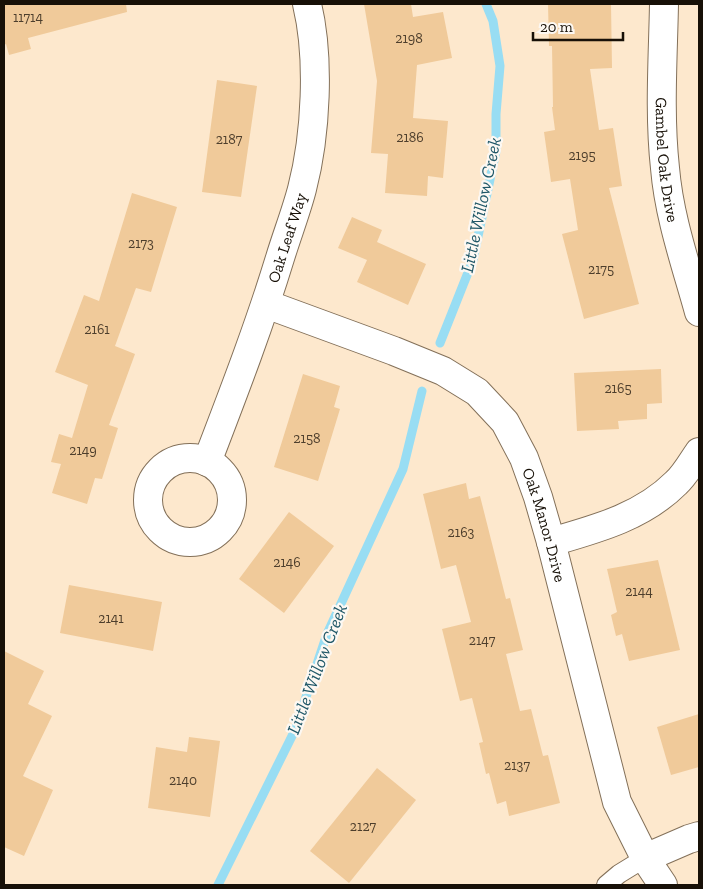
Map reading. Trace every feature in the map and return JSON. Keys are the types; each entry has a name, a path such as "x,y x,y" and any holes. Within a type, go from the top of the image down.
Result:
{"street":[{"name":"Oak Leaf Way","path":"207,462 266,304 302,188 310,146 315,85 311,18 307,4"},
{"name":"Gambel Oak Drive","path":"664,4 662,125 665,169 671,208 699,312"},
{"name":"Oak Manor Drive","path":"266,304 435,368 477,392 505,422 524,458 538,497 617,802 645,858 663,885"},
{"path":"551,542 600,528 642,510 677,483 699,452"},
{"path":"645,858 699,836"}],"lane":[{"path":"606,885 645,858"}],"building":[{"path":"4,4 126,4 127,12 28,38 31,49 9,55 6,44 4,45"},
{"path":"364,4 411,4 413,17 443,12 452,58 417,65 413,118 448,121 443,178 428,176 427,196 385,193 388,154 371,153 377,81"},
{"path":"548,4 611,4 612,68 590,69 599,130 613,128 622,186 609,188 639,304 584,319 562,234 578,230 570,179 551,182 544,132 555,130 552,107 552,46 549,46"},
{"path":"217,80 257,86 241,197 202,192"},
{"path":"132,193 177,207 151,292 136,288 115,346 135,354 109,425 118,428 102,479 95,478 87,504 52,493 61,464 51,462 59,434 72,438 88,385 55,372 84,295 99,301"},
{"path":"352,217 382,230 377,242 426,264 408,305 357,282 367,260 338,248"},
{"path":"661,369 662,403 647,404 647,419 618,421 619,429 577,431 574,373"},
{"path":"303,374 340,386 334,407 340,409 318,481 274,467"},
{"path":"466,483 469,499 480,496 506,599 510,598 523,650 506,654 520,711 531,709 543,756 548,755 560,803 509,816 506,801 497,804 489,773 486,774 479,743 483,742 472,698 460,701 442,629 471,622 456,565 441,569 423,494"},
{"path":"289,512 334,546 284,613 239,579"},
{"path":"658,560 680,650 629,661 622,634 616,636 611,615 617,612 607,569"},
{"path":"69,585 162,602 153,651 60,633"},
{"path":"4,651 44,671 28,704 52,716 23,776 53,790 24,856 4,847"},
{"path":"699,714 699,767 671,775 657,727"},
{"path":"189,737 220,741 210,817 148,808 156,747 187,752"},
{"path":"377,768 416,800 349,883 310,851"}],"waterway":[{"name":"Little Willow Creek","path":"440,343 473,260 496,151 496,114 500,66 493,21 486,4"},
{"name":"Little Willow Creek","path":"218,885 295,730 327,634 403,469 422,391"}]}
